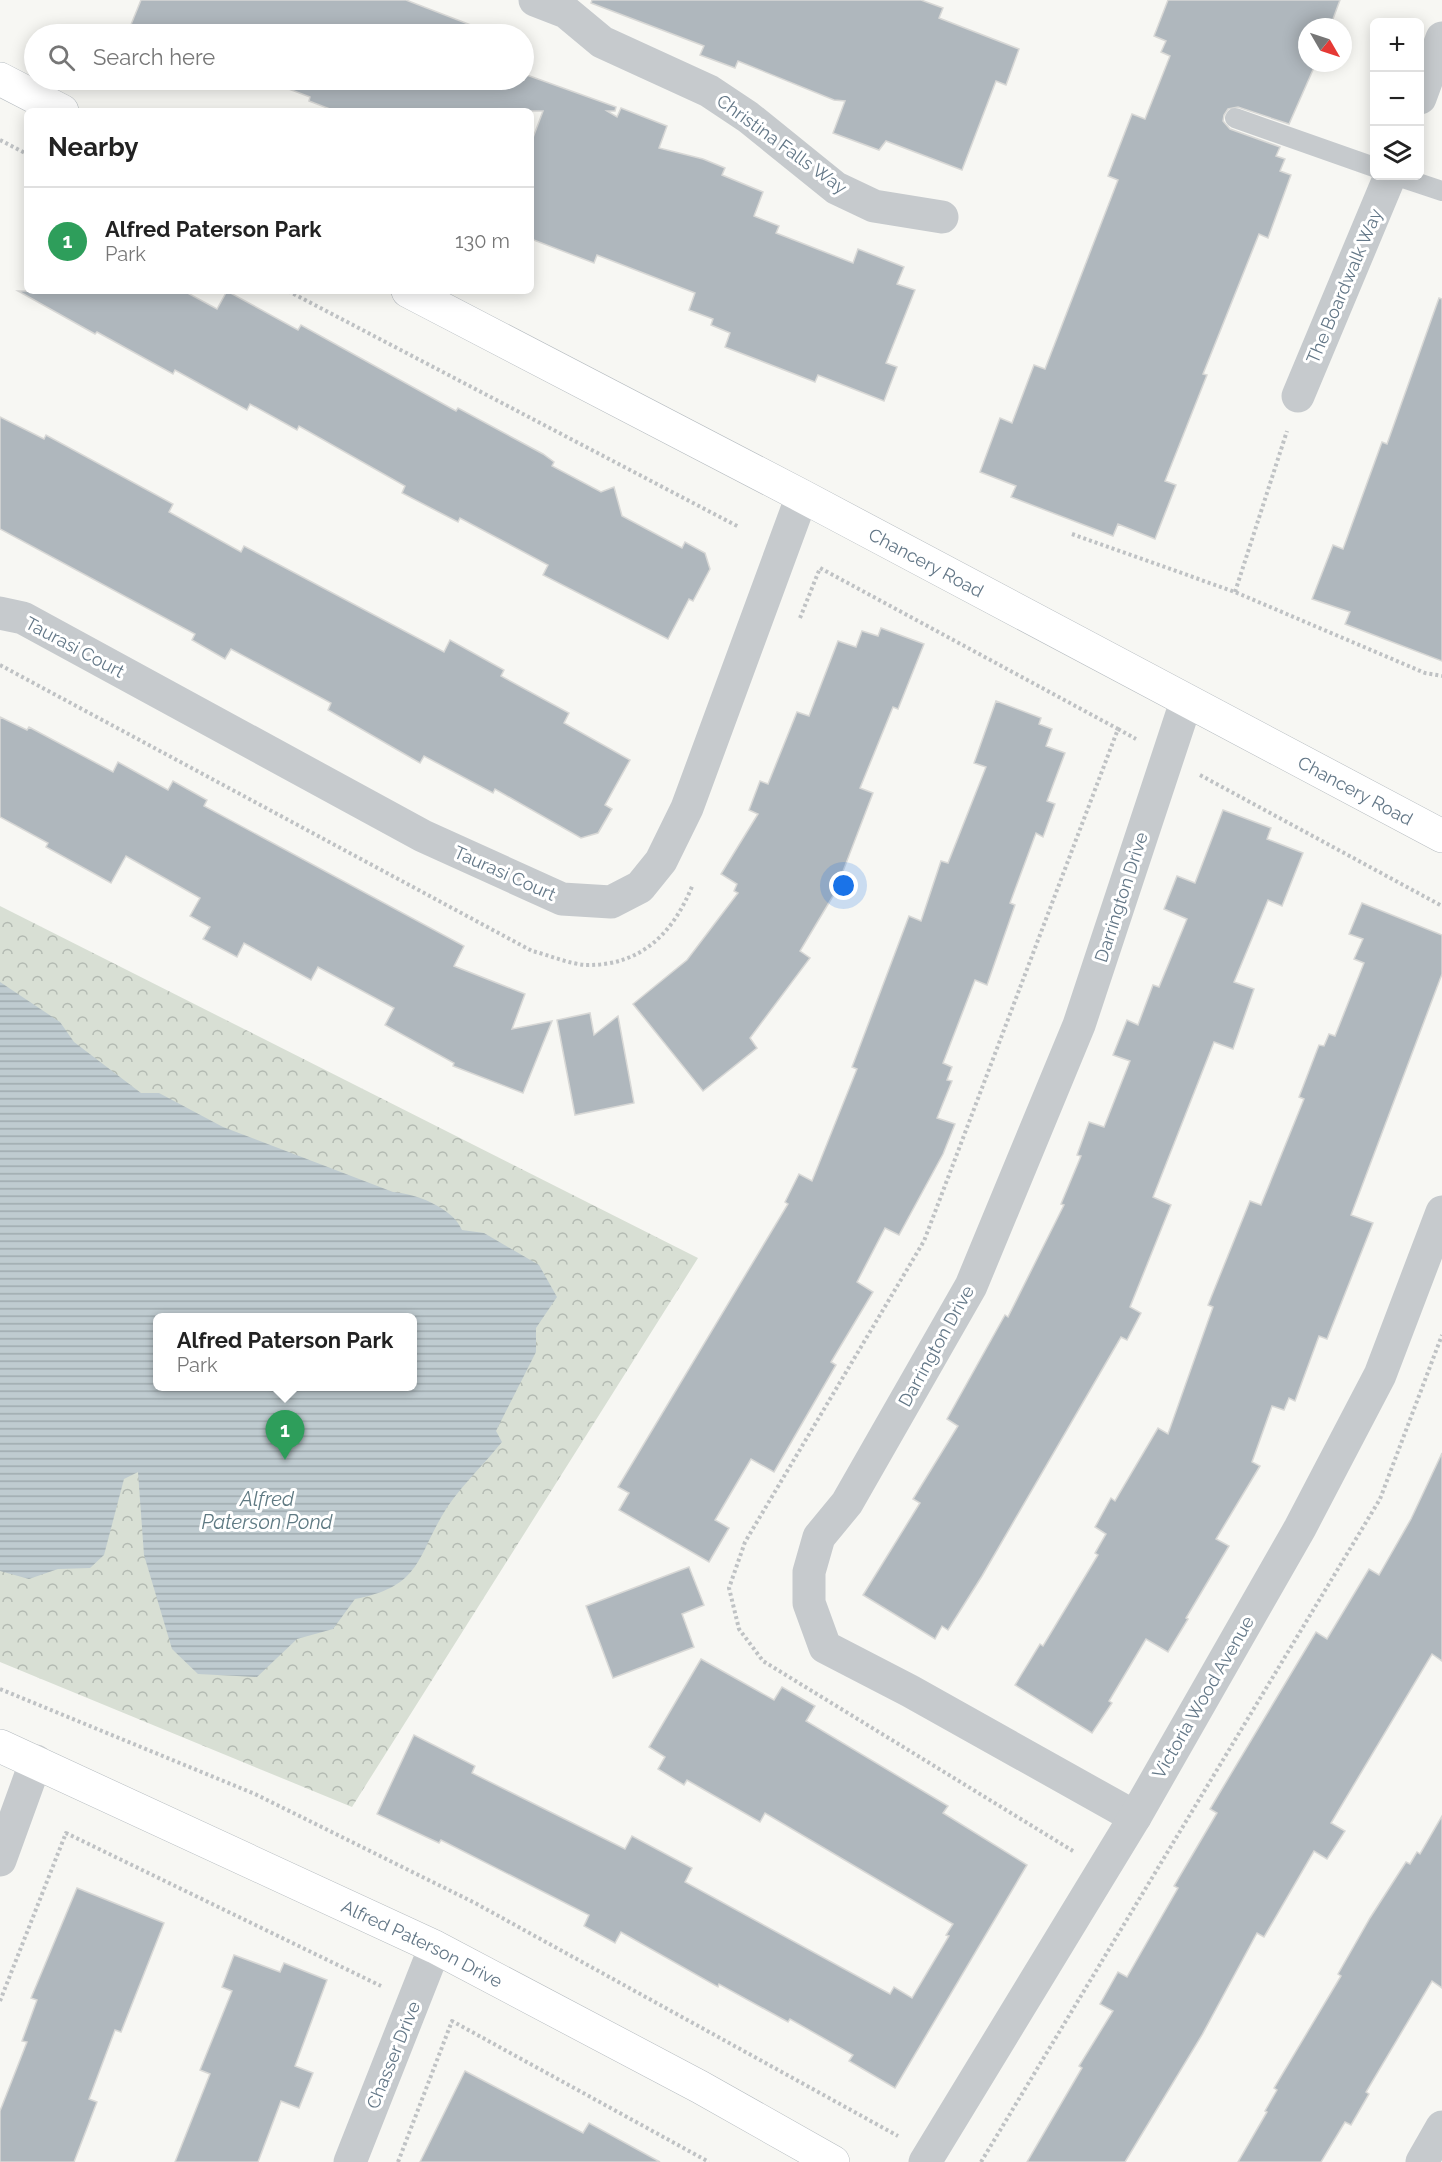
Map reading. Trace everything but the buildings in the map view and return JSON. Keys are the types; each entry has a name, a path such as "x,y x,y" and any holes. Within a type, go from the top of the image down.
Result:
{"street":[{"name":"Christina Falls Way","path":"535,0 568,6 602,42 709,91 836,188 874,206 942,217"},
{"path":"1424,85 1442,38"},
{"path":"0,79 56,108"},
{"name":"The Boardwalk Way","path":"1298,396 1388,180"},
{"name":"Chancery Road","path":"414,294 802,496 1442,836"},
{"name":"Taurasi Court","path":"0,613 23,618 423,836 562,899 611,902 640,888 661,861 687,808 802,496"},
{"name":"Darrington Drive","path":"1135,1817 910,1691 825,1647 809,1603 808,1572 819,1537 847,1503 971,1286 1079,1025 1186,702"},
{"name":"Victoria Wood Avenue","path":"928,2158 1135,1817 1300,1528 1380,1375 1442,1212"},
{"name":"Alfred Paterson Drive","path":"0,1746 435,1947 700,2087 833,2162"},
{"path":"0,1860 36,1761"},
{"name":"Chasser Drive","path":"350,2162 435,1947"},
{"path":"1422,2162 1442,2127"}],"lane":[{"path":"1235,118 1370,166"},
{"path":"1409,180 1442,191"}],"path":[{"path":"0,140 24,152"},
{"path":"294,294 739,527"},
{"path":"1235,592 1298,396"},
{"path":"1072,534 1235,592 1425,673 1442,676"},
{"path":"798,623 820,568 1442,906"},
{"path":"0,665 532,951 585,965 622,960 654,945 684,906 698,873"},
{"path":"1118,729 924,1241 745,1542 729,1588 739,1629 763,1661 1142,1893"},
{"path":"981,2162 1380,1499 1442,1335"},
{"path":"0,1689 255,1794 475,1902 928,2158"},
{"path":"0,2001 66,1833 452,2021 709,2162"},
{"path":"398,2162 452,2021"}],"green space":[{"path":"0,906 698,1258 352,1807 0,1662"}],"water":[{"name":"Alfred Paterson Pond","path":"0,982 60,1022 74,1042 141,1093 159,1093 223,1127 393,1192 432,1203 450,1215 462,1230 484,1233 539,1265 557,1297 536,1328 536,1352 496,1431 502,1442 448,1506 423,1554 406,1577 394,1586 355,1599 333,1629 297,1639 257,1677 198,1674 172,1649 144,1555 138,1472 124,1479 104,1555 90,1568 58,1569 29,1579 0,1571"}],"place":[{"name":"Alfred Paterson Park","path":"285,1460"}]}
